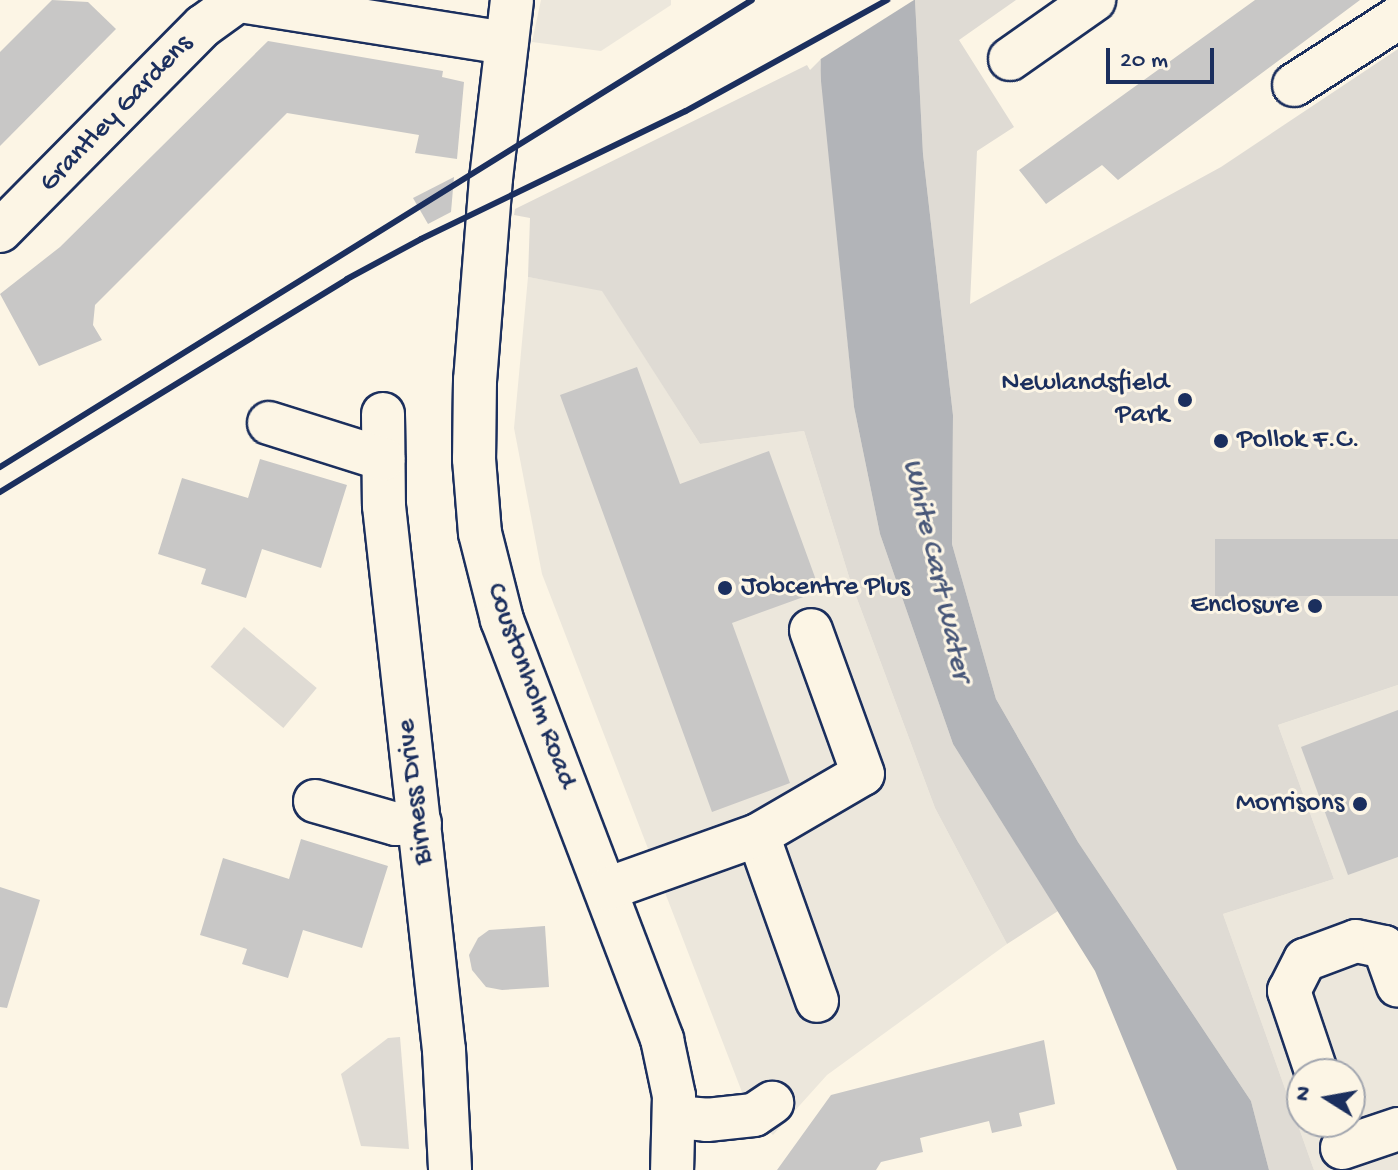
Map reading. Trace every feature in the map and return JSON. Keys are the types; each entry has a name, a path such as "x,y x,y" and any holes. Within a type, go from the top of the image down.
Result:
{"street":[{"path":"237,0 507,43"},
{"name":"Grantley Gardens","path":"0,231 203,26 237,0"},
{"name":"Coustonholm Road","path":"512,0 491,178 475,380 474,459 480,533 502,620 654,1013 669,1070 675,1117 672,1170"},
{"path":"1010,59 1094,0"},
{"path":"1294,85 1398,18"},
{"name":"Birness Drive","path":"383,414 385,520 444,1050 450,1170"},
{"path":"269,423 383,459"},
{"path":"607,889 758,835 863,774 811,630"},
{"path":"315,801 396,824 420,823"},
{"path":"758,835 817,1001"},
{"path":"1312,1058 1289,991 1305,960 1356,941 1384,947 1398,986"},
{"path":"675,1117 707,1120 754,1115 772,1103"},
{"path":"1340,1147 1398,1129"}],"shaded area":[{"path":"541,0 671,0 671,5 601,51 532,42"},
{"name":"Newlandsfield Park","path":"915,0 1016,0 959,40 1014,127 977,151 970,304 1221,167 1398,49 1398,685 1278,725 1334,879 1223,914 1286,1091 1286,1138 1303,1138 1314,1170 1269,1170 1251,1101 1078,842 996,699 952,544 953,415 923,154"},
{"path":"820,60 854,407 880,534 953,744 1058,911 1007,944 935,808 850,580 804,431 700,444 602,291 528,277 530,218 514,215 515,209 807,65 810,70"},
{"path":"528,277 602,290 700,444 804,431 850,580 935,808 1007,944 827,1075 773,1135 752,1118 542,574 514,428"},
{"path":"244,627 317,688 283,728 211,667"},
{"path":"1398,685 1398,1170 1314,1170 1303,1138 1366,1138 1366,1058 1286,1058 1286,1091 1223,914 1334,879 1278,725"},
{"path":"400,1037 409,1149 361,1146 341,1074 388,1038"}],"water":[{"name":"White Cart Water","path":"819,0 915,0 923,154 953,415 952,544 996,699 1078,842 1251,1101 1269,1170 1177,1170 1095,971 953,744 880,534 854,407 821,81"}],"pier":[{"path":"815,0 914,0 816,62"}],"building":[{"path":"52,0 88,2 116,29 0,146 0,52"},
{"path":"1255,0 1360,0 1118,180 1102,165 1046,204 1019,170"},
{"path":"268,41 443,71 442,77 464,82 457,159 415,153 419,135 287,113 95,305 93,325 102,340 39,366 0,294 60,247"},
{"path":"454,177 451,212 428,224 413,198"},
{"name":"Jobcentre Plus","path":"637,367 680,484 769,451 820,591 732,623 790,783 712,812 560,395"},
{"path":"260,459 347,485 321,568 262,549 246,598 201,584 206,569 158,554 182,478 248,498"},
{"path":"1215,539 1398,539 1398,596 1215,596"},
{"name":"Morrisons","path":"1398,710 1398,857 1348,875 1301,747"},
{"path":"301,839 388,866 362,948 303,930 288,978 242,964 247,949 200,935 223,858 289,879"},
{"path":"0,887 40,900 7,1008 0,1007"},
{"path":"545,926 549,987 502,990 486,987 472,970 469,955 478,938 489,930"},
{"path":"1044,1040 1055,1104 1019,1113 1022,1126 992,1133 989,1121 920,1138 923,1152 881,1162 876,1170 777,1170 831,1095"}],"railway":[{"path":"0,467 752,0"},
{"path":"0,492 347,279 421,239 686,111 887,0"}],"place":[{"name":"Newlandsfield Park","path":"1185,400"},
{"name":"Pollok F.C.","path":"1221,441"},
{"name":"Jobcentre Plus","path":"725,588"},
{"name":"Enclosure","path":"1315,606"},
{"name":"Morrisons","path":"1360,804"}]}
